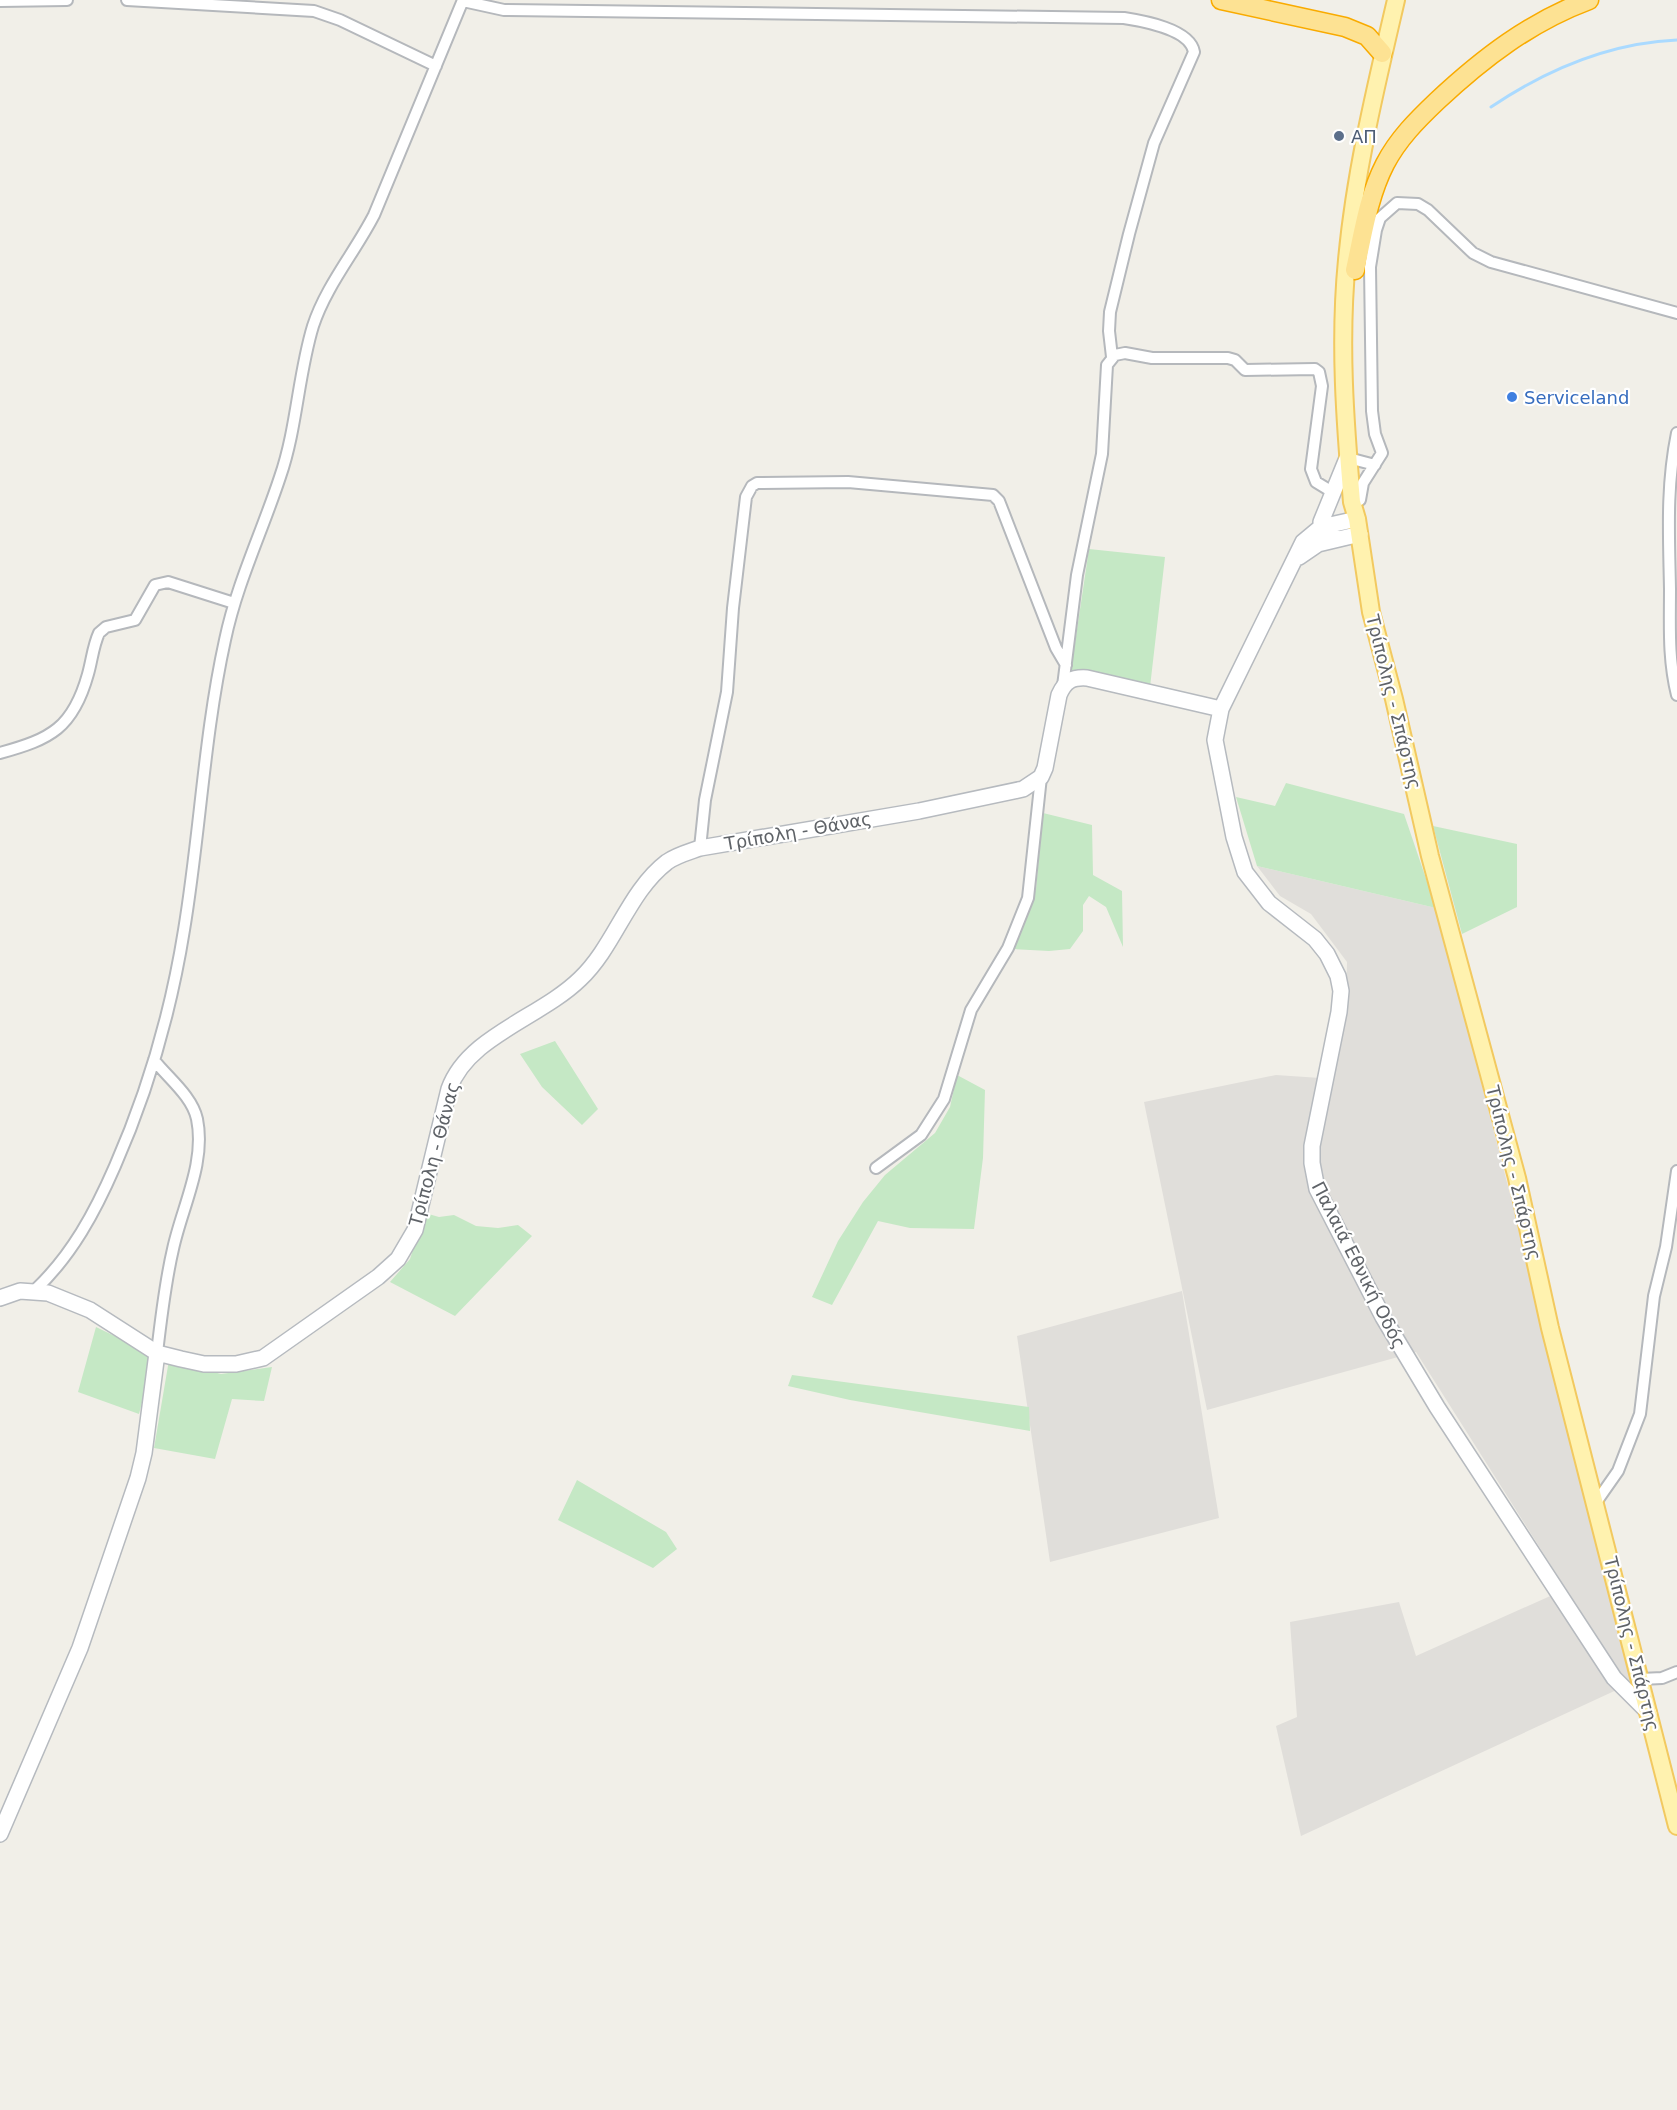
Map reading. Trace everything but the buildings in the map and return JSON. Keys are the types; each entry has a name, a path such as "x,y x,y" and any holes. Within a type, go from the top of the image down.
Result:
{"highway":[{"path":"1221,0 1345,27 1367,36 1382,53"},
{"path":"1355,270 1377,180 1395,146 1408,130 1467,73 1493,52 1538,23 1589,0"}],"main road":[{"name":"Τρίπολης - Σπάρτης","path":"1359,526 1360,500 1352,458 1344,382 1347,260 1362,148 1396,0"},
{"name":"Τρίπολης - Σπάρτης","path":"1408,0 1370,156 1355,270 1352,339 1352,502 1359,526 1371,612 1394,699 1430,856 1517,1178 1550,1328 1597,1501 1677,1826"},
{"path":"1336,538 1324,532 1321,527 1323,516 1352,458"},
{"path":"1321,527 1359,526"},
{"path":"1295,561 1311,547 1359,526"},
{"name":"Παλαιά Εθνική Οδός","path":"1321,527 1308,535 1221,709 1215,740 1234,837 1245,872 1269,903 1316,939 1338,976 1341,991 1340,1012 1313,1140 1312,1162 1317,1189 1383,1317 1437,1407 1614,1678 1649,1713"},
{"path":"1041,777 1063,686 1072,679 1087,678 1221,709"},
{"name":"Τρίπολη - Θάνας","path":"0,1298 10,1293 35,1290 81,1305 157,1353 204,1364 255,1361 275,1350 389,1269 405,1250 415,1230 449,1089 459,1068 480,1048 540,1009 580,979 600,956 651,878 667,862 700,848 1003,794 1023,789 1041,777"},
{"path":"0,1834 80,1648 138,1478 144,1453 157,1353"}],"street":[{"path":"0,1 67,0"},
{"path":"127,0 314,11 340,20 436,66"},
{"path":"35,1290 64,1260 81,1234 103,1192 149,1082 184,929 221,658 234,603 286,458 313,326 328,293 357,249 374,216 463,0 504,10 1124,18 1154,24 1190,42 1194,52 1154,143 1110,312 1109,331 1112,357 1107,365 1102,454 1077,575 1063,686"},
{"path":"1360,500 1363,483 1382,453 1375,434 1372,411 1370,267 1380,218 1397,203 1418,204 1428,210 1473,253 1491,262 1677,313"},
{"path":"1112,357 1125,353 1152,358 1228,358 1235,360 1245,370 1315,369 1322,377 1322,386 1311,469 1316,482 1334,493"},
{"path":"1677,433 1671,463 1667,522 1670,610 1668,641 1677,695"},
{"path":"1352,458 1375,465"},
{"path":"700,848 705,800 727,693 733,608 746,497 752,486 757,483 848,482 993,495 999,501 1056,648 1066,665"},
{"path":"0,753 38,742 59,728 81,697 99,633 109,626 126,625 135,620 155,585 168,582 234,603"},
{"path":"876,1168 921,1135 944,1099 971,1010 1008,948 1028,898 1041,777"},
{"path":"154,1060 192,1106 197,1120 198,1145 189,1197 177,1230 168,1269 157,1353"},
{"path":"1597,1501 1618,1471 1640,1414 1654,1296 1666,1247 1677,1171"},
{"path":"1641,1678 1662,1678 1677,1672"}],"shaded area":[{"path":"1257,866 1436,908 1636,1681 1301,1836 1276,1726 1297,1717 1290,1622 1399,1602 1416,1656 1566,1589 1416,1352 1207,1410 1144,1102 1276,1075 1320,1078 1346,1019 1347,962 1311,914 1280,896"},
{"path":"1182,1291 1219,1518 1050,1562 1017,1336"}],"green space":[{"path":"1089,549 1165,557 1150,687 1071,670"},
{"path":"1286,783 1404,814 1436,908 1257,866 1236,797 1275,806"},
{"path":"1043,813 1092,825 1093,875 1122,891 1123,947 1106,907 1089,896 1083,905 1083,931 1070,949 1049,951 1013,949 1036,889"},
{"path":"1433,826 1517,844 1517,907 1462,934"},
{"path":"555,1041 598,1109 582,1125 542,1087 520,1054"},
{"path":"957,1075 985,1090 983,1158 974,1229 910,1228 878,1221 832,1305 812,1297 838,1241 863,1202 885,1175 935,1133 950,1107"},
{"path":"425,1213 439,1217 454,1215 476,1226 498,1228 518,1225 532,1236 455,1316 390,1282 410,1259"},
{"path":"96,1327 154,1355 139,1414 78,1392"},
{"path":"169,1360 221,1374 272,1367 264,1401 232,1399 215,1459 154,1448"},
{"path":"792,1375 1029,1407 1030,1431 850,1400 788,1386"},
{"path":"577,1480 666,1532 677,1549 653,1568 558,1520"}],"waterway":[{"path":"1491,107 1534,81 1580,61 1627,47 1677,40"}],"place":[{"name":"ΑΠ","path":"1339,136"},
{"name":"Serviceland","path":"1512,397"}]}
